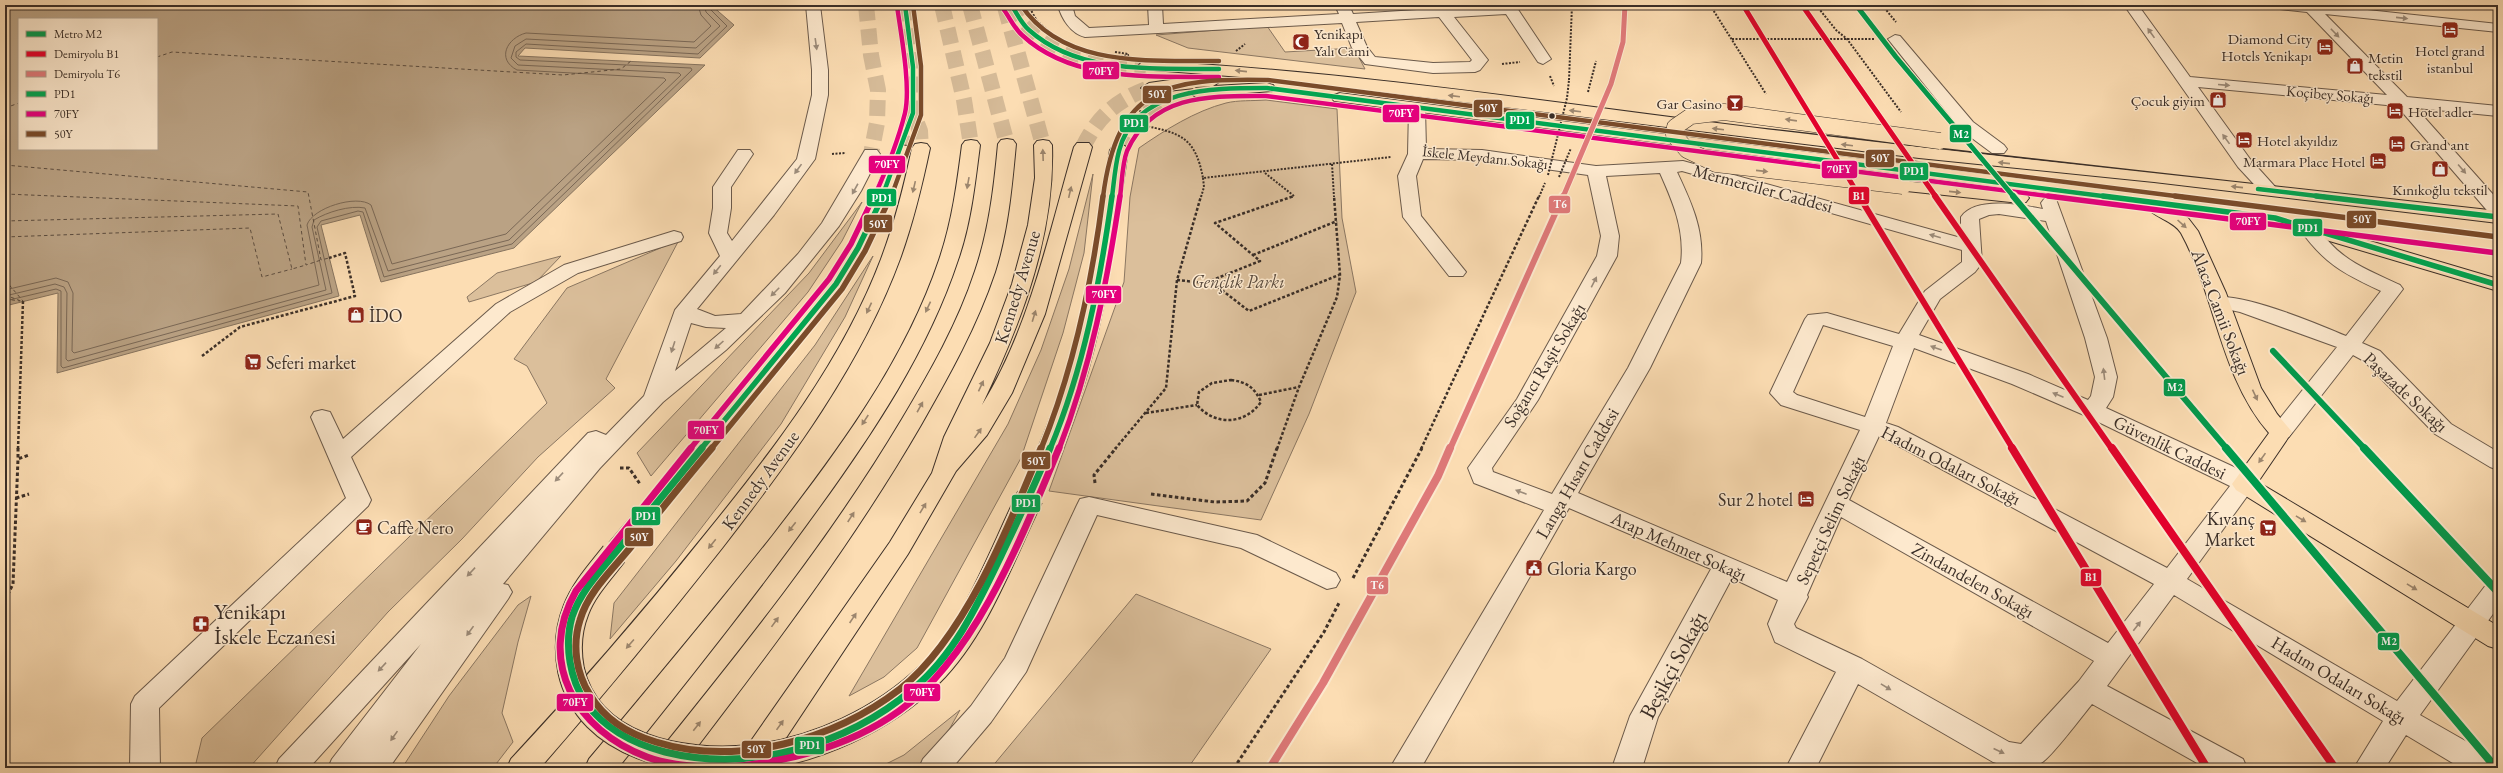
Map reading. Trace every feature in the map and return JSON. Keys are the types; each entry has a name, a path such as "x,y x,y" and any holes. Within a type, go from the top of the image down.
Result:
{"main road":[{"path":"1139,64 1230,70 1285,76 1918,153 2269,190 2498,217"},
{"path":"1149,88 1198,81 1267,88 1669,141 2024,184 2150,202 2498,245"},
{"path":"1164,98 1208,90 1267,88"},
{"path":"2150,202 2052,209 1903,186 1716,164 1687,150 1674,135 1675,127 1685,118 1696,114 1724,112 1998,149 2154,178"},
{"path":"654,505 587,588 572,621 568,648 570,678 579,697 605,727 620,737 648,748 679,756 711,760 751,758 797,748 842,733 875,717 930,673 949,652 972,614 1030,497 1058,428 1082,354 1100,278 1121,142"},
{"path":"664,768 737,674 847,524 902,440 939,373 969,311 991,253 1000,210 1007,144"},
{"name":"Kennedy Avenue","path":"749,768 809,683 900,548 944,473 956,437 1001,342 1022,284 1037,225 1044,178 1043,144"},
{"path":"600,768 695,653 806,508 880,398 908,352 937,288 963,212 970,167 971,145"},
{"path":"944,473 970,444 992,413 1012,373 1030,329 1083,147"},
{"name":"Kennedy Avenue","path":"522,768 656,614 752,494 817,401 855,336 882,279 899,237 915,187 911,149 836,284 654,505"},
{"name":"Alaca Camii Sokağı","path":"2150,202 2181,222 2189,231 2219,302 2248,380 2262,411 2280,432"},
{"path":"2275,218 2498,285"},
{"path":"2244,484 2280,432"},
{"name":"Güvenlik Caddesi","path":"2244,484 2498,639"}],"street":[{"path":"372,768 494,598 543,538 634,435 654,399 685,310 729,255 767,212 806,159 820,95 820,70 813,5"},
{"path":"1065,5 1068,17 1085,33 1156,28 1243,17 1345,11 1510,7 1543,59"},
{"path":"1156,5 1156,28"},
{"path":"2131,5 2244,163 2269,190"},
{"path":"2280,5 2498,28"},
{"path":"2310,7 2401,101 2498,211"},
{"path":"1345,11 1360,48 1370,61 1434,68 1475,67 1480,60 1440,9"},
{"path":"1895,39 1967,126 1998,149"},
{"name":"Koçibey Sokağı","path":"2185,81 2498,111"},
{"name":"İskele Meydanı Sokağı","path":"1417,108 1417,154 1482,155 1596,171"},
{"path":"729,255 718,233 722,208 722,187 744,154"},
{"path":"290,768 595,439 654,399 699,364 791,277 826,233 855,190 871,154"},
{"path":"1417,154 1407,176 1412,217 1456,272"},
{"name":"Langa Hısarı Caddesi","path":"1405,768 1639,368 1691,263 1694,250 1688,218 1666,166"},
{"name":"Mermerciler Caddesi","path":"1596,171 1683,166 1972,247"},
{"name":"Soğancı Raşit Sokağı","path":"1561,501 1482,477 1480,468 1527,400 1607,256 1610,236 1596,171"},
{"path":"1972,247 1970,218 1978,211 1989,209 2052,209 2096,338 2106,377 2102,397 2092,410"},
{"path":"2280,432 2348,344 2393,289 2348,268 2324,248 2308,228"},
{"path":"339,455 503,308 571,269 674,237"},
{"name":"Sepetçi Selim Sokağı","path":"1972,247 1972,263 1968,268 1932,295 1906,340 1873,426 1835,503 1781,624 1785,635 1852,667 2003,753 2020,756 2032,754 2090,689 2112,658 2172,582 2244,484"},
{"name":"Paşazade Sokağı","path":"2219,302 2245,307 2348,344 2372,356 2443,428 2498,462"},
{"path":"685,310 693,318 704,321 722,322 748,319"},
{"name":"Güvenlik Caddesi","path":"1873,426 1789,400 1781,393 1815,319 1827,319 1906,340 2020,378 2092,410 2244,484"},
{"path":"343,768 439,641 592,464 654,399"},
{"path":"145,768 145,704 359,500 322,417"},
{"name":"Hadım Odaları Sokağı","path":"1873,426 1890,432 2172,582 2486,768"},
{"name":"Arap Mehmet Sokağı","path":"1561,501 1726,565 1794,597"},
{"name":"Zindandelen Sokağı","path":"1835,503 2112,658"},
{"path":"934,768 981,714 1016,664 1089,505 1248,541 1340,587"},
{"name":"Beşikçi Sokağı","path":"1627,768 1644,716 1726,565"},
{"path":"2368,768 2402,717 2473,624 2498,588"},
{"path":"1801,768 1852,667"},
{"path":"2090,689 2232,768"}],"path":[{"path":"1234,768 1324,632 1340,587 1432,429 1548,175 1568,98 1572,5"},
{"path":"1710,5 1770,100"},
{"path":"1816,5 1836,30 1847,39 1904,115"},
{"path":"1732,39 1895,39"},
{"path":"1231,56 1246,42"},
{"path":"1130,55 1139,64"},
{"path":"1475,67 1543,59"},
{"path":"1588,92 1596,61"},
{"path":"1140,102 1141,125"},
{"path":"1121,142 1141,125"},
{"path":"1089,505 1095,488 1094,475 1166,388 1177,280 1204,187 1198,152 1189,139 1170,131 1141,125"},
{"path":"1559,177 1571,148"},
{"path":"831,154 851,152"},
{"path":"1203,178 1264,173 1417,154"},
{"path":"1145,493 1227,503 1247,501 1258,493 1265,483 1299,387 1337,297 1340,274 1332,164"},
{"path":"1177,280 1205,283 1260,261 1215,223 1294,196 1264,173"},
{"path":"1253,255 1337,221"},
{"path":"202,356 240,328 355,296 344,253 329,258"},
{"path":"1210,281 1249,311 1340,274"},
{"path":"5,600 13,584 23,301"},
{"path":"1221,381 1244,383 1255,389 1260,395 1261,402 1251,415 1230,420 1208,417 1200,411 1196,405 1199,392 1208,385 1221,381"},
{"path":"1260,395 1299,387"},
{"path":"1146,413 1196,405"},
{"path":"18,459 29,455"},
{"path":"608,466 629,468 654,505"},
{"path":"16,498 29,494"}],"green space":[{"path":"1267,26 1285,52 1354,48 1365,69 1188,48 1156,35"},
{"name":"Gençlik Parkı","path":"1266,100 1337,109 1342,218 1356,292 1309,414 1261,520 1049,491 1124,282 1130,197 1139,148 1159,134 1214,106 1235,101"},
{"path":"1093,174 1084,253 1063,333 1021,458 917,648 884,677 849,696 1008,424 1041,350 1069,269"},
{"path":"862,202 842,241 808,292 651,476 637,453 809,273"},
{"path":"679,240 606,379 615,388 538,457 462,539 388,612 249,768 199,768 196,763 202,738 547,403 527,366 514,359 567,288"},
{"path":"561,256 536,282 469,302 467,297 497,273"},
{"path":"873,256 845,317 781,424 676,561 610,639 614,603 815,345"},
{"path":"1136,594 1271,649 1188,768 991,768"},
{"path":"531,596 518,642 502,713 513,742 493,768 402,768 449,696 518,605"},
{"path":"960,710 934,757 921,768 878,768 904,755"}],"water":[{"path":"5,5 711,5 734,25 700,58 525,48 518,56 705,65 514,248 381,282 360,215 321,225 339,296 57,373 58,293 5,306"}],"ferry route":[{"path":"158,57 172,52 563,75 621,69 631,61"},
{"path":"5,108 18,103"},
{"path":"5,165 308,192 321,260"},
{"path":"5,194 298,206 306,265"},
{"path":"5,221 278,214 292,269"},
{"path":"5,237 250,228 262,277 292,269"},
{"path":"321,260 329,258"},
{"path":"306,265 321,260"},
{"path":"292,269 306,265"},
{"path":"5,280 23,301"},
{"path":"5,295 21,301"},
{"path":"5,299 20,301"}],"tunnel":[{"path":"866,5 871,55 878,90 877,123 871,154"},
{"path":"905,5 913,67 913,113"},
{"path":"942,5 964,100 971,145"},
{"path":"970,5 1007,144"},
{"path":"1011,5 1024,22 1038,36 1053,46 1070,54 1087,59 1125,65 1146,66"},
{"path":"1005,7 1043,145"},
{"path":"1083,147 1095,126 1110,110 1127,98 1149,88"},
{"path":"1119,150 1131,126 1142,113 1164,98"},
{"path":"901,150 913,113"},
{"path":"913,113 920,131 921,148"}],"metro line":[{"name":"M2","path":"1856,5 1896,57 2496,768"},
{"name":"M2","path":"2273,351 2498,592"}],"rail line":[{"name":"T6","path":"1270,768 1323,683 1438,476 1571,179 1611,84 1623,42 1625,5"},
{"name":"B1","path":"1743,5 2207,768"},
{"name":"B1","path":"1802,5 2335,768"}],"transit line":[{"name":"PD1","path":"905,5 913,67 913,113 890,180 858,248 836,284 587,588 572,618 569,660 578,691 596,716 621,735 651,749 684,757 718,760 752,758 802,748 850,730 894,704 914,688 943,658 971,616 1022,512 1042,468 1076,377 1084,349 1096,293 1119,150 1130,128 1143,114 1158,103 1175,96 1211,89 1267,88 2275,218 2498,285"},
{"name":"50Y","path":"913,5 921,66 921,115 897,183 865,251 842,289 594,592 581,616 577,631 576,652 580,673 588,693 604,714 631,733 646,739 661,744 693,750 721,752 758,749 783,744 806,737 843,723 875,707 901,688 924,666 944,642 962,614 996,549 1036,461 1064,386 1082,321 1098,233 1108,164 1116,137 1122,125 1135,109 1150,97 1168,89 1208,81 1268,80 2498,237"},
{"name":"PD1","path":"1011,5 1029,30 1049,45 1071,55 1095,62 1120,66 1145,68 1219,69"},
{"name":"50Y","path":"1021,5 1033,22 1050,37 1071,47 1095,54 1147,60 1219,61"},
{"name":"70FY","path":"716,768 673,763 647,757 626,748 607,736 590,721 577,704 567,686 561,665 560,642 565,614 581,583 829,279 851,244 883,177 905,112 905,68 897,6"},
{"name":"70FY","path":"1004,10 1022,35 1042,51 1065,62 1089,69 1115,73 1219,77"},
{"name":"70FY","path":"719,768 746,766 800,756 852,738 876,726 899,711 920,694 935,679 960,648 991,595 1040,493 1076,402 1091,351 1103,295 1114,238 1127,152 1139,132 1153,117 1169,107 1185,101 1203,97 1266,96 2497,253"},
{"name":"PD1","path":"2258,189 2498,217"}],"place":[{"name":"Hotel grand istanbul","path":"2450,30"},
{"name":"Yenikapı Yalı Cami","path":"1301,42"},
{"name":"Diamond City Hotels Yenikapı","path":"2325,47"},
{"name":"Metin tekstil","path":"2355,66"},
{"name":"Çocuk giyim","path":"2218,100"},
{"name":"Gar Casino","path":"1735,103"},
{"name":"Hotel adler","path":"2395,111"},
{"name":"Hotel akyıldız","path":"2244,140"},
{"name":"Grand ant","path":"2397,144"},
{"name":"Marmara Place Hotel","path":"2378,161"},
{"name":"Kınıkoğlu tekstil","path":"2440,169"},
{"name":"İDO","path":"356,315"},
{"name":"Seferi market","path":"253,362"},
{"name":"Sur 2 hotel","path":"1806,499"},
{"name":"Caffè Nero","path":"364,527"},
{"name":"Kıvanç Market","path":"2268,528"},
{"name":"Gloria Kargo","path":"1534,568"},
{"name":"Yenikapı İskele Eczanesi","path":"201,624"}]}
